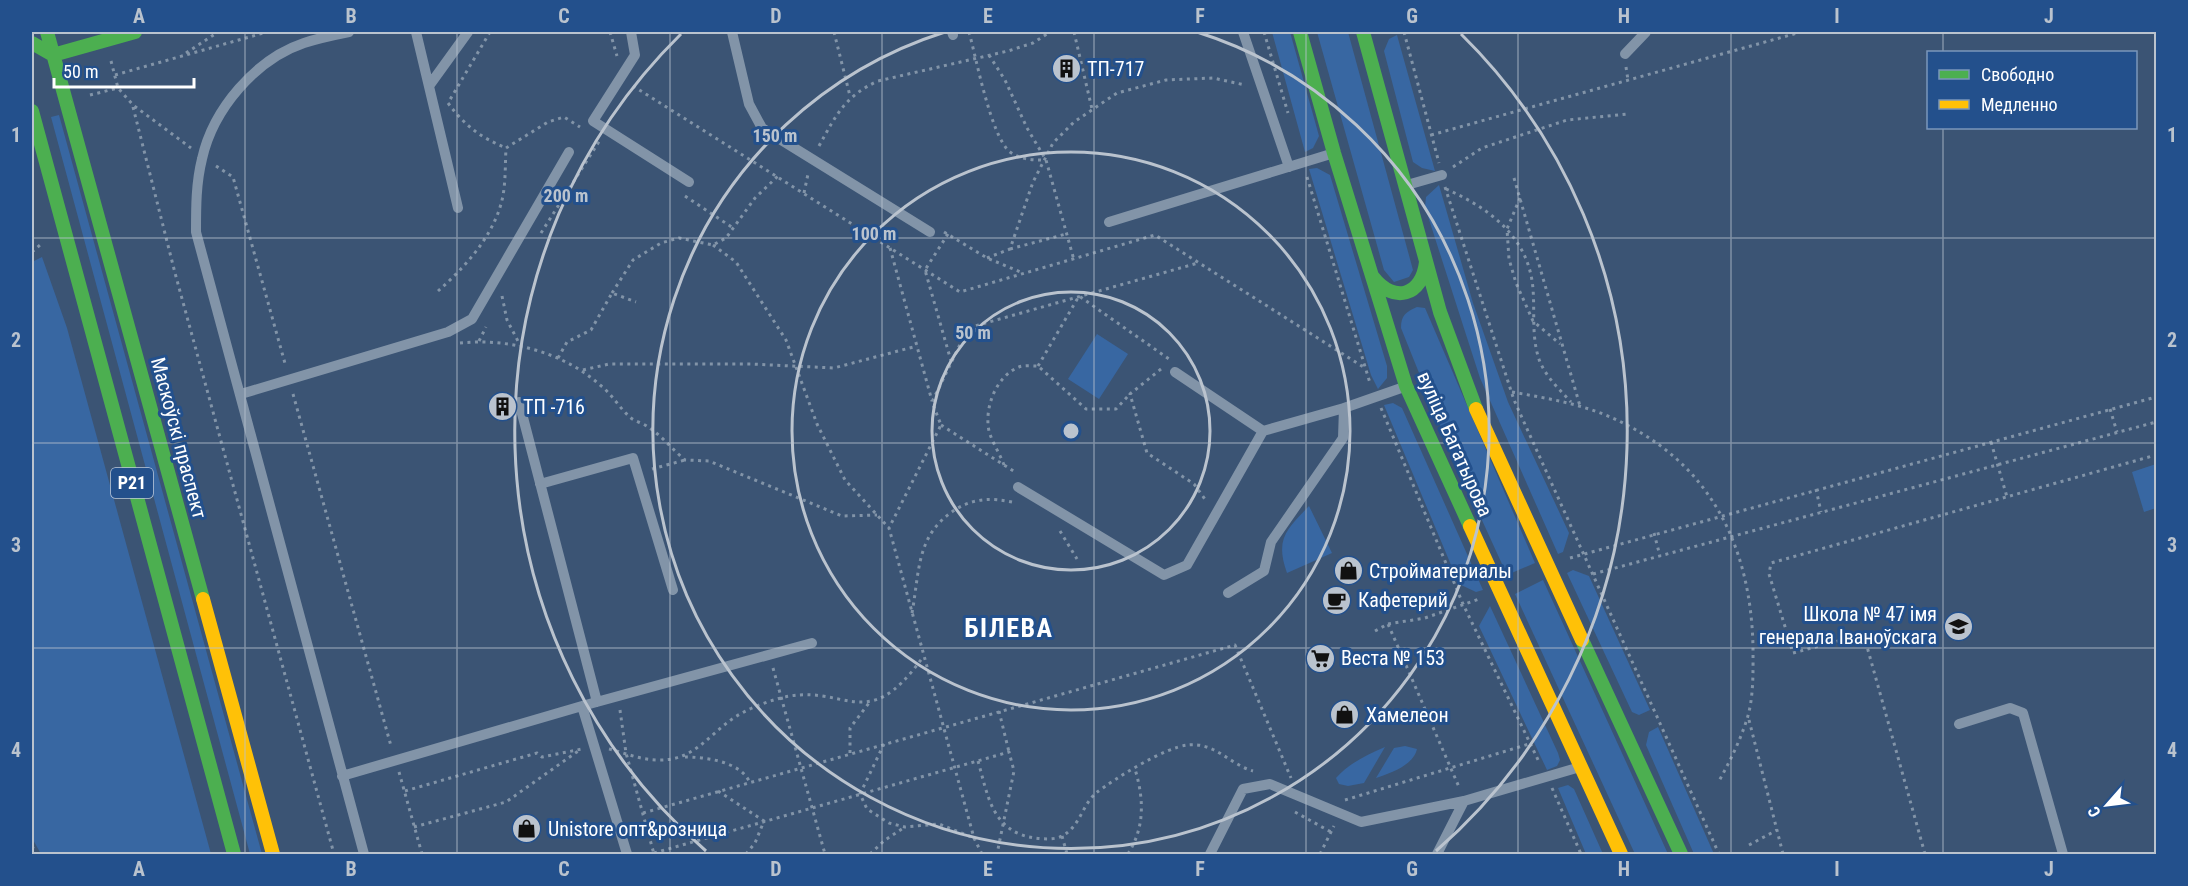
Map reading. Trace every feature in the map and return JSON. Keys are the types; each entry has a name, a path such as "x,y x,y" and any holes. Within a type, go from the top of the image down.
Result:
{"street":[{"name":"Маскоўскі праспект","path":"47,32 273,855"},
{"path":"32,43 53,55 135,32"},
{"name":"вуліца Багатырова","path":"1300,32 1334,153 1406,386 1620,855"},
{"name":"вуліца Багатырова","path":"1363,32 1440,312 1479,418 1681,855"},
{"name":"Р21","path":"32,111 234,855"},
{"path":"1373,277 1383,290 1398,294 1407,293 1420,284 1426,270 1426,262"},
{"path":"1388,330 1388,322 1395,307 1410,298 1431,302 1440,312"}],"lane":[{"path":"349,32 303,43 275,57 253,74 223,112 202,157 196,193 196,232 364,855"},
{"path":"416,32 458,208"},
{"path":"429,86 468,32"},
{"path":"631,32 635,55 622,79 593,121 689,182"},
{"path":"732,32 749,104 762,128 934,230"},
{"path":"1244,32 1289,167"},
{"path":"1625,54 1646,32"},
{"path":"241,394 448,332 471,319 568,152"},
{"path":"1109,222 1334,153"},
{"path":"1404,185 1442,175"},
{"path":"1175,372 1263,430"},
{"path":"1021,483 1164,575 1187,565 1263,430 1344,408 1406,386"},
{"path":"519,402 597,702"},
{"path":"1228,592 1264,571 1271,542 1343,438 1344,408"},
{"path":"540,484 633,458 673,590"},
{"path":"342,776 582,706 812,643"},
{"path":"582,706 627,855"},
{"path":"1959,724 2010,708 2024,713 2063,855"},
{"path":"1210,855 1243,789 1270,783 1361,822 1464,801 1581,767"},
{"path":"1437,855 1464,801"}],"path":[{"path":"182,56 218,32"},
{"path":"267,32 115,75 118,88 133,105 202,157 234,177 422,855"},
{"path":"490,32 448,103 465,125 481,137 506,148"},
{"path":"834,32 850,96"},
{"path":"969,32 997,134 1009,151 1025,159 1046,160"},
{"path":"804,193 812,159 839,109 850,96 878,81 1033,43 1050,32"},
{"path":"1074,32 1092,109"},
{"path":"1404,32 1446,189 1512,392 1719,855"},
{"path":"1431,135 1801,32"},
{"path":"988,54 1009,88 1027,128 1046,160 1074,260"},
{"path":"1010,249 1033,182 1053,143 1074,122 1117,93 1140,85 1182,78 1213,78 1263,89"},
{"path":"622,79 960,292 1155,236 1365,368"},
{"path":"87,96 118,88"},
{"path":"133,105 178,284 334,855"},
{"path":"1442,175 1482,148 1557,123 1627,114"},
{"path":"506,148 548,122 564,117 582,128"},
{"path":"591,134 609,146"},
{"path":"538,237 600,140"},
{"path":"808,142 827,154"},
{"path":"438,291 455,276 485,238 501,204 506,148"},
{"path":"713,245 726,238 755,198 778,176"},
{"path":"1514,178 1580,406"},
{"path":"1446,189 1486,208 1507,229 1525,260 1533,287 1535,346 1541,364 1549,378 1572,402"},
{"path":"676,190 733,228"},
{"path":"1520,198 1507,229 1509,259 1516,283 1533,321 1562,345"},
{"path":"934,230 948,234 987,258 1024,274"},
{"path":"987,258 1067,233"},
{"path":"948,234 926,270 952,362"},
{"path":"558,358 567,342 591,330 633,260 660,243 679,238 713,245 736,262 786,340 817,424 845,480 889,528 942,727 974,838 982,855"},
{"path":"32,252 41,244"},
{"path":"889,247 932,402 941,425 1005,465 1021,483"},
{"path":"932,402 968,328 1198,263"},
{"path":"612,293 636,302"},
{"path":"497,304 502,295 507,320 520,345"},
{"path":"1038,366 1079,296"},
{"path":"1005,465 989,430 988,412 994,393 1006,376 1019,367 1038,366 1086,408 1116,409 1130,394 1173,361 1079,296"},
{"path":"479,341 488,323"},
{"path":"452,344 479,341 520,345 558,358 583,370 623,406 631,418 649,427 685,460"},
{"path":"583,370 609,364 751,364 834,368 917,346"},
{"path":"1360,388 1370,385"},
{"path":"1512,392 1572,402 1625,424 1663,448 1689,472 1722,515 1740,556 1752,618 1754,673 1748,717 1735,752 1719,781"},
{"path":"1130,394 1147,453 1194,484 1210,507"},
{"path":"1565,560 1654,533 2157,397"},
{"path":"2110,410 2117,432"},
{"path":"1593,574 2157,422"},
{"path":"889,528 941,425"},
{"path":"1991,442 2007,497"},
{"path":"1925,855 1866,644 1853,637 1793,653 1769,574 1771,563 2157,454"},
{"path":"637,472 685,460 709,461 842,516 877,515"},
{"path":"1816,489 1821,512"},
{"path":"912,615 923,549 933,527 964,505 988,498 1022,504"},
{"path":"1056,526 1070,543 1077,559"},
{"path":"1654,533 1660,556"},
{"path":"1375,631 1388,624 1425,618 1484,597"},
{"path":"1388,624 1464,801"},
{"path":"643,813 1235,645 1293,783 1282,779"},
{"path":"769,654 825,855"},
{"path":"849,753 850,728 869,703 891,693 909,678 923,657"},
{"path":"618,696 626,753 654,854 1010,752"},
{"path":"683,757 702,747 734,718 756,706 781,698 812,696 869,703"},
{"path":"997,855 1014,771 999,711"},
{"path":"1748,717 1783,855"},
{"path":"860,794 885,743"},
{"path":"1342,801 1530,744"},
{"path":"978,761 988,794 1003,825 1022,836 1045,839 1062,836 1080,819 1093,795 1162,752 1187,745 1205,746 1223,753 1237,766 1259,773"},
{"path":"594,746 659,760 683,757 716,760 746,776 749,782"},
{"path":"405,791 537,753 542,757 583,748 506,802 414,827"},
{"path":"1128,855 1138,833 1143,810 1135,769"},
{"path":"1543,792 1553,790 1579,849 1579,855"},
{"path":"718,791 764,821"},
{"path":"860,794 867,808 877,817 905,827 939,824 974,838"},
{"path":"1294,811 1331,832"},
{"path":"1320,855 1341,813"},
{"path":"746,855 755,843 764,821"},
{"path":"870,855 905,827"},
{"path":"1749,845 1777,830"},
{"path":"1062,836 1067,855"},
{"path":"32,846 36,855"}],"shaded area":[{"path":"1272,32 1290,32 1319,136 1313,148 1305,152"},
{"path":"1317,32 1348,32 1413,270 1409,277 1394,282 1384,270"},
{"path":"1397,35 1435,171 1422,168 1413,162 1384,51 1389,39"},
{"path":"59,115 262,854 250,854 51,117"},
{"path":"1317,168 1330,175 1387,366 1387,378 1378,389 1371,375 1309,169"},
{"path":"1439,185 1473,303 1508,402 1569,533 1563,552 1558,554 1480,378 1425,207 1426,197"},
{"path":"42,257 67,328 211,854 41,854 32,838 32,262"},
{"path":"1417,307 1425,308 1535,563 1507,575 1450,450 1401,328 1405,314"},
{"path":"1097,334 1128,354 1099,399 1068,379"},
{"path":"1393,403 1402,408 1483,590 1476,592 1459,584 1384,405"},
{"path":"2156,464 2156,508 2144,512 2132,472"},
{"path":"1309,506 1332,553 1287,573 1282,552 1285,536"},
{"path":"1573,570 1589,576 1650,710 1639,715 1632,712 1567,573"},
{"path":"1543,580 1668,854 1635,854 1515,594"},
{"path":"1490,606 1558,753 1560,760 1557,766 1547,770 1479,626"},
{"path":"1658,727 1714,854 1694,854 1646,745 1649,732"},
{"path":"1405,746 1417,749 1411,760 1400,768 1376,778 1394,748"},
{"path":"1385,747 1364,783 1348,786 1339,784 1336,778 1347,768"},
{"path":"1568,785 1574,789 1603,854 1586,854 1558,788"}],"traffic: fast":[{"path":"47,32 203,599"},
{"path":"32,43 53,55 135,32"},
{"path":"1300,32 1334,153 1406,386 1470,526"},
{"path":"1363,32 1440,312 1476,409"},
{"path":"32,111 234,854"},
{"path":"1373,277 1381,286 1390,291 1406,292 1413,289 1419,282 1426,262"},
{"path":"1582,640 1681,854"}],"traffic: slow":[{"path":"1476,409 1582,640"},
{"path":"1470,526 1621,854"},
{"path":"203,599 273,854"}],"place":[{"name":"ТП-717","path":"1066,69"},
{"name":"ТП -716","path":"502,407"},
{"name":"Стройматериалы","path":"1348,571"},
{"name":"Кафетерий","path":"1337,600"},
{"name":"Школа № 47 імя генерала Іваноўскага","path":"1958,626"},
{"name":"Веста № 153","path":"1320,658"},
{"name":"Хамелеон","path":"1345,715"},
{"name":"Unistore опт&розница","path":"527,829"}],"district":[{"name":"БІЛЕВА","path":"1009,628"}]}
